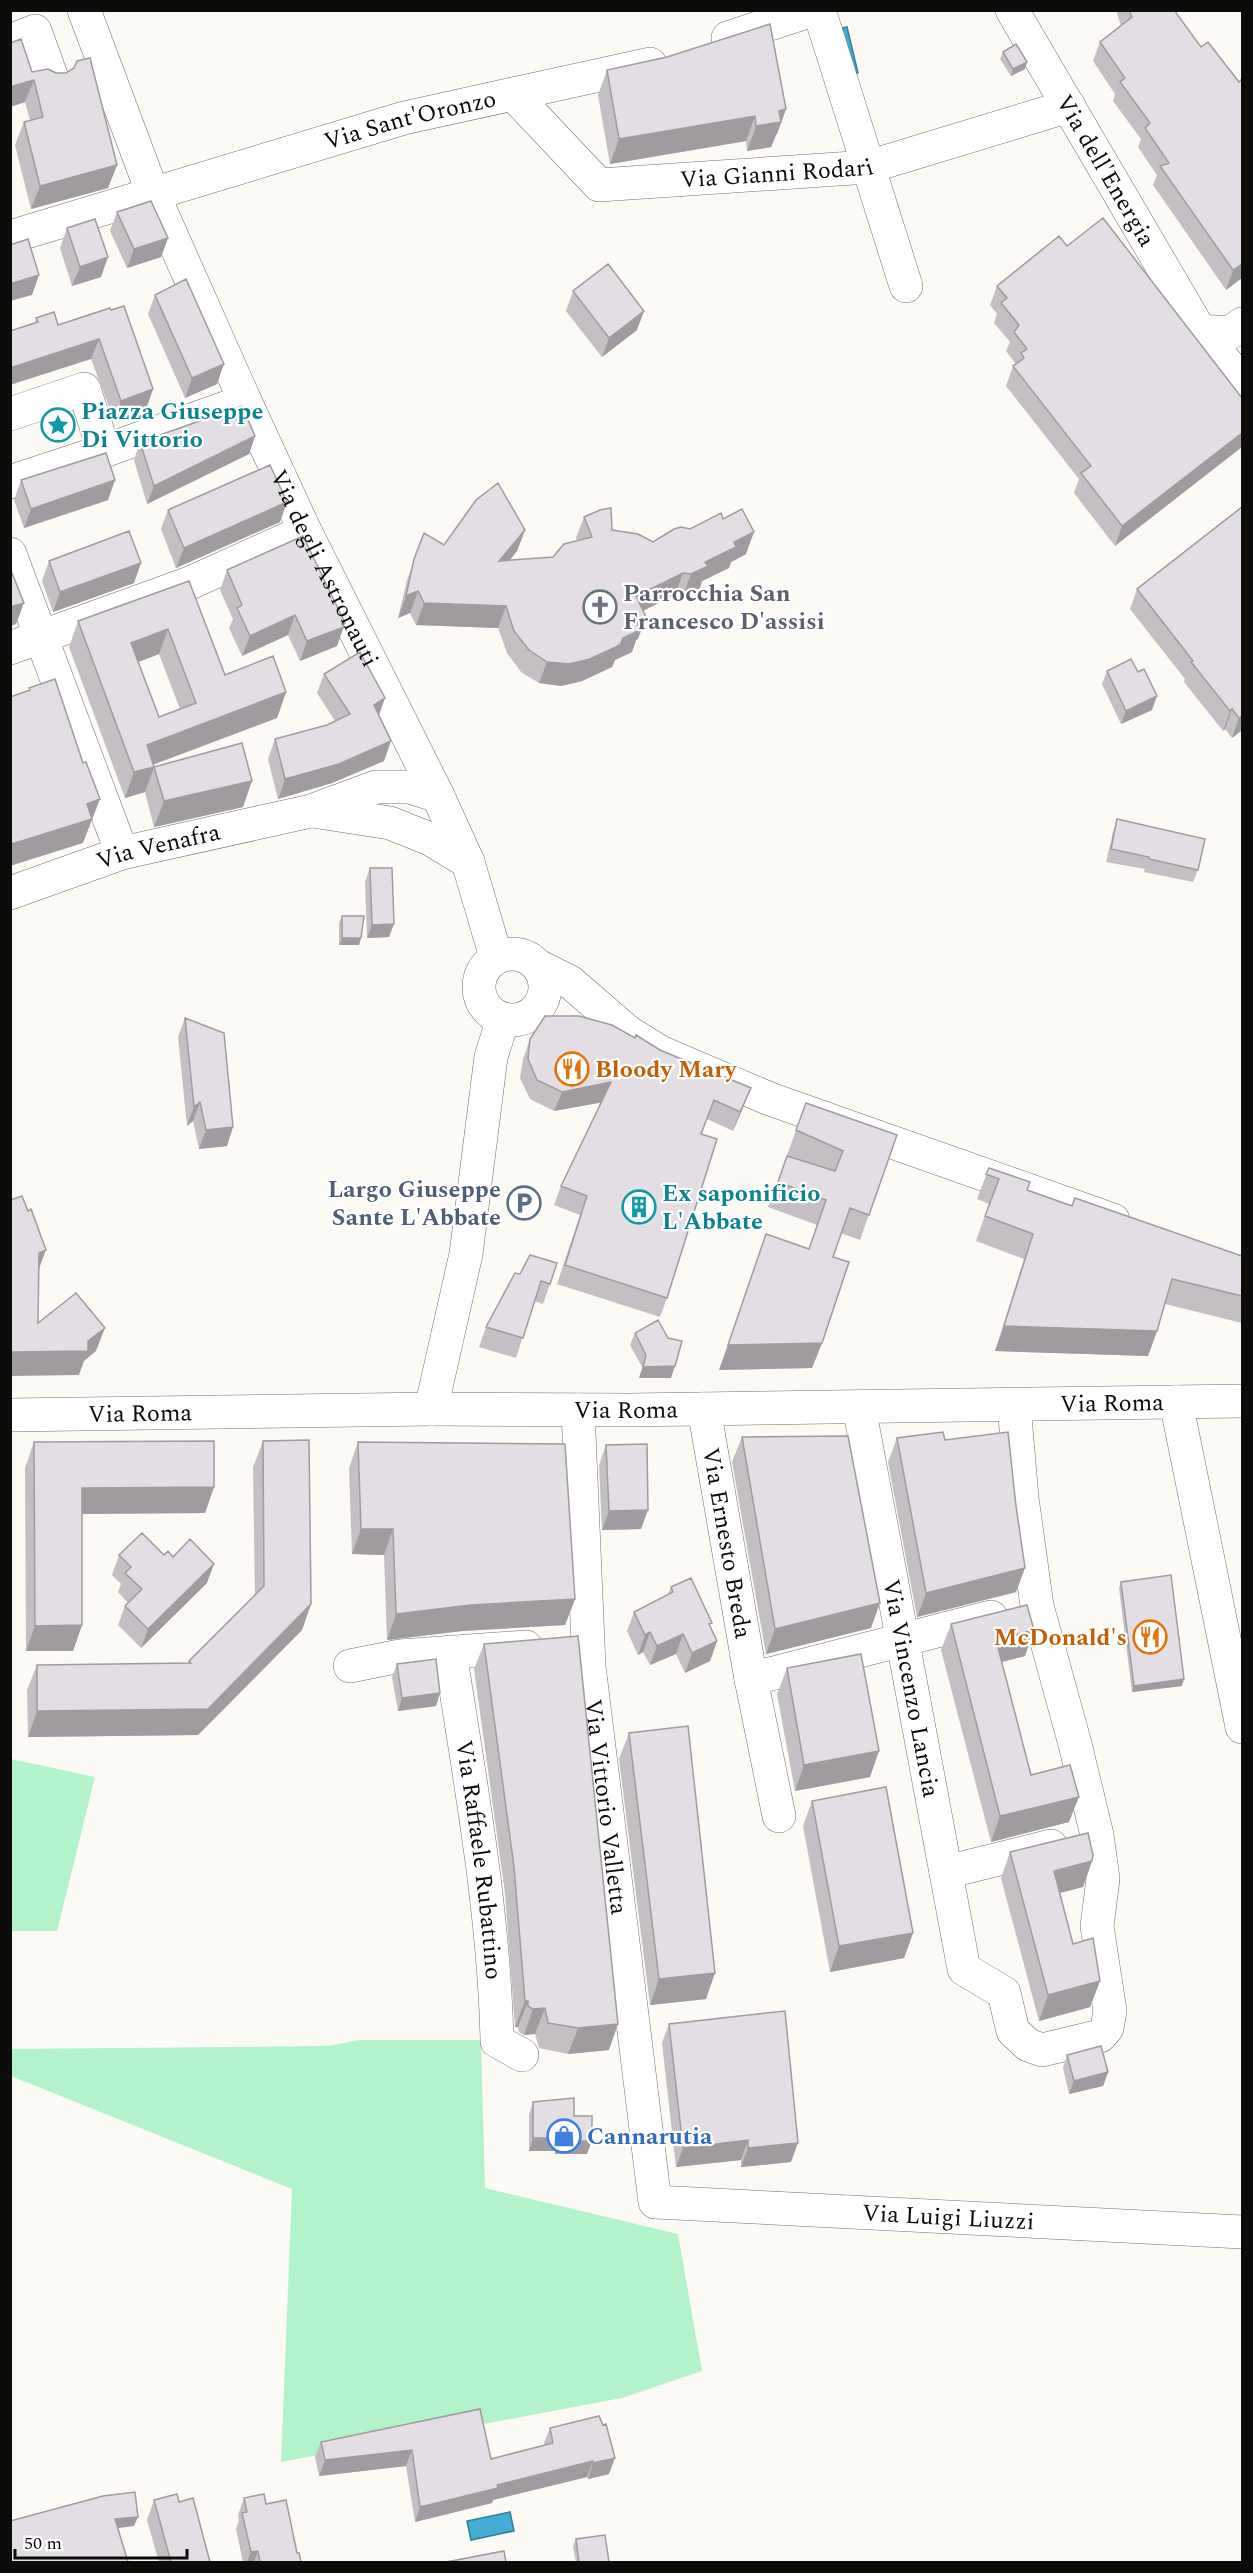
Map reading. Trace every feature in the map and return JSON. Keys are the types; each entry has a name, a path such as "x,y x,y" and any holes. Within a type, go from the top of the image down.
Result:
{"street":[{"name":"Via degli Astronauti","path":"84,10 153,194 245,401 305,531 438,795 468,862 496,957"},
{"name":"Via Sant'Oronzo","path":"10,237 404,118 652,64 812,10"},
{"path":"819,10 906,286"},
{"name":"Via dell'Energia","path":"1012,10 1200,331 1242,382"},
{"path":"10,41 35,32 52,78"},
{"name":"Via Gianni Rodari","path":"513,94 599,184 868,167 1068,106"},
{"path":"1200,331 1230,333 1242,324"},
{"path":"10,414 84,389 104,451"},
{"path":"10,482 245,401"},
{"path":"10,648 189,583 305,531"},
{"path":"10,554 122,853"},
{"name":"Via Venafra","path":"376,787 399,764 409,738"},
{"name":"Via Venafra","path":"10,893 122,853 311,811 376,787 410,787 438,795"},
{"name":"Via Venafra","path":"390,823 417,814 438,795"},
{"name":"Via Venafra","path":"311,811 390,823 430,840 468,862"},
{"path":"628,1032 575,1017 515,1018 492,1014 484,1006 480,996 478,985 481,974 487,964 496,957 514,953 524,955 538,966 570,982 628,1032 660,1052 770,1099 1144,1230"},
{"path":"431,1409 466,1254 491,1057 515,1018 543,999 544,976 538,966"},
{"name":"Via Roma","path":"10,1415 431,1409 704,1409 1242,1401"},
{"path":"1176,1402 1242,1727"},
{"path":"946,1872 1097,1835 1075,1744 1036,1606 1022,1498 1014,1405"},
{"name":"Via Vincenzo Lancia","path":"860,1407 964,1969 1005,1993 1013,2031 1028,2045 1042,2050 1100,2036 1107,2028 1110,2011 1097,1926 1103,1879 1097,1835"},
{"name":"Via Ernesto Breda","path":"704,1409 751,1679 780,1816"},
{"name":"Via Vittorio Valletta","path":"578,1410 587,1642 631,2020 655,2202"},
{"path":"751,1679 1036,1606"},
{"path":"350,1666 400,1656 587,1642"},
{"name":"Via Raffaele Rubattino","path":"450,1652 476,1824 496,1990 497,2042 522,2055"},
{"name":"Via Luigi Liuzzi","path":"655,2202 1242,2232"}],"green space":[{"path":"11,1759 95,1777 57,1931 11,1931"},
{"path":"359,2040 481,2040 485,2188 678,2234 702,2371 622,2398 281,2462 292,2189 11,2076 10,2049 328,2046"}],"water":[{"path":"847,27 858,73 840,77 829,31"},
{"path":"510,2512 514,2531 471,2540 467,2521"}],"building":[{"path":"1129,10 1174,10 1201,47 1208,42 1239,82 1242,79 1242,264 1233,270 1160,166 1169,163 1145,128 1150,123 1120,82 1125,78 1100,42 1132,17"},
{"path":"770,24 786,109 779,111 781,122 756,126 755,116 619,139 607,70 667,57"},
{"path":"21,39 32,72 48,69 56,73 66,73 74,68 77,61 90,58 117,165 40,186 24,122 43,117 34,80 10,87 10,43"},
{"path":"1016,44 1027,62 1013,69 1003,52"},
{"path":"151,201 168,238 134,249 117,212"},
{"path":"1103,218 1242,398 1242,433 1122,526 1081,473 1091,466 1013,366 1024,358 1021,353 1027,349 1014,332 1019,325 1001,303 1007,298 997,286 1059,236 1067,246"},
{"path":"95,219 108,257 80,267 67,228"},
{"path":"28,239 39,275 10,284 10,245"},
{"path":"608,264 644,311 609,338 573,291"},
{"path":"186,279 224,364 192,378 155,295"},
{"path":"124,306 153,389 121,401 99,339 10,368 10,331 38,322 36,318 54,312 58,325 110,308 111,310"},
{"path":"242,406 255,436 154,486 140,442"},
{"path":"106,453 115,480 31,509 21,480"},
{"path":"270,465 287,502 184,548 168,510"},
{"path":"498,483 525,530 499,561 553,557 564,544 592,537 584,517 611,508 612,530 638,534 653,542 674,529 681,527 690,529 721,513 723,519 742,509 754,532 734,542 736,547 705,562 708,566 691,574 683,573 636,596 646,617 636,622 640,630 623,638 620,645 590,659 569,664 547,662 529,650 514,631 506,606 424,603 418,591 406,596 414,559 424,533 444,545 476,500"},
{"path":"1242,507 1242,716 1239,718 1232,709 1230,711 1191,662 1193,661 1137,589"},
{"path":"129,531 141,563 60,592 49,561"},
{"path":"303,536 345,623 342,624 344,627 307,641 295,615 250,636 237,608 242,605 227,570"},
{"path":"10,568 24,603 10,607"},
{"path":"189,581 225,675 273,656 286,692 147,745 154,767 134,772 78,621","holes":["168,629 196,703 159,717 131,643"]},
{"path":"360,652 385,698 374,705 391,741 339,764 285,779 275,739 327,725 350,714 324,674"},
{"path":"1131,659 1138,672 1144,669 1157,696 1126,711 1107,671"},
{"path":"55,679 83,763 86,762 100,799 87,804 92,819 12,844 10,838 10,697"},
{"path":"242,743 252,781 164,801 154,767"},
{"path":"1117,819 1205,839 1198,870 1111,849"},
{"path":"370,868 392,868 394,924 372,925"},
{"path":"342,916 364,916 361,938 342,938"},
{"path":"545,1016 579,1016 612,1025 635,1038 636,1035 660,1050 751,1088 740,1112 714,1100 701,1134 717,1139 667,1298 565,1265 587,1196 561,1186 611,1082 562,1092 537,1080 528,1059 530,1039"},
{"path":"185,1018 224,1033 233,1127 206,1130 200,1102 194,1107"},
{"path":"806,1103 897,1135 869,1215 850,1208 833,1257 849,1262 822,1343 728,1345 766,1234 809,1249 826,1200 778,1182 787,1156 835,1171 843,1151 796,1130"},
{"path":"989,1168 1030,1182 1027,1190 1072,1206 1075,1198 1242,1256 1242,1296 1172,1279 1157,1331 1004,1326 1033,1234 985,1216 999,1179 986,1174"},
{"path":"22,1196 28,1211 31,1209 46,1250 39,1253 38,1323 76,1293 105,1328 88,1341 88,1351 10,1352 10,1200"},
{"path":"530,1255 557,1263 550,1284 541,1281 523,1338 486,1327 515,1273 520,1274"},
{"path":"658,1320 668,1338 682,1341 675,1366 643,1367 646,1355 635,1333"},
{"path":"943,1432 945,1440 1008,1432 1025,1568 926,1593 897,1438"},
{"path":"848,1436 880,1603 775,1629 742,1437"},
{"path":"309,1440 311,1604 208,1709 37,1711 37,1665 191,1663 189,1661 264,1586 263,1441"},
{"path":"214,1441 214,1487 82,1488 82,1625 35,1626 34,1442"},
{"path":"358,1442 565,1444 575,1599 471,1605 396,1614 393,1529 361,1529"},
{"path":"647,1444 648,1510 609,1511 606,1445"},
{"path":"142,1533 164,1555 168,1551 173,1557 190,1539 214,1564 148,1629 125,1606 142,1589 125,1573 131,1567 119,1555"},
{"name":"McDonald's","path":"1171,1575 1184,1679 1134,1686 1121,1582"},
{"path":"691,1578 712,1623 709,1624 717,1641 692,1653 683,1634 657,1646 650,1632 645,1635 634,1612 673,1592 671,1587"},
{"path":"1027,1605 1034,1630 996,1640 1031,1775 1070,1765 1079,1797 1000,1816 951,1624"},
{"path":"578,1636 618,2024 578,2028 548,2023 545,2008 533,2009 528,2006 528,2001 525,2001 514,1867 484,1644"},
{"path":"861,1654 879,1751 804,1765 787,1668"},
{"path":"436,1659 440,1693 402,1698 397,1664"},
{"path":"688,1726 715,1973 659,1979 629,1733"},
{"path":"886,1787 913,1933 839,1946 812,1801"},
{"path":"1088,1833 1093,1855 1092,1861 1054,1871 1073,1944 1093,1938 1100,1981 1048,1995 1010,1852"},
{"path":"785,2011 798,2143 748,2148 748,2140 683,2148 669,2024"},
{"path":"1101,2046 1108,2072 1074,2081 1067,2055"},
{"path":"574,2098 574,2116 592,2116 592,2141 533,2138 533,2102"},
{"path":"480,2409 491,2459 553,2443 550,2428 599,2416 603,2425 606,2424 615,2458 593,2463 593,2461 497,2485 498,2488 420,2507 412,2450 325,2460 321,2442"},
{"path":"135,2492 138,2517 115,2519 128,2562 10,2562 10,2521 103,2496"},
{"path":"177,2494 179,2502 193,2498 210,2562 171,2562 154,2500"},
{"path":"264,2494 266,2504 286,2500 301,2562 260,2562 258,2551 251,2552 242,2513 247,2512 244,2498"},
{"path":"605,2535 609,2562 579,2562 576,2539"},
{"path":"504,2551 506,2562 446,2562"}],"place":[{"name":"Piazza Giuseppe Di Vittorio","path":"58,425"},
{"name":"Parrocchia San Francesco D'assisi","path":"600,607"},
{"name":"Bloody Mary","path":"572,1069"},
{"name":"Largo Giuseppe Sante L'Abbate","path":"524,1203"},
{"name":"Ex saponificio L'Abbate","path":"639,1207"},
{"name":"McDonald's","path":"1150,1637"},
{"name":"Cannarutia","path":"564,2136"}]}
